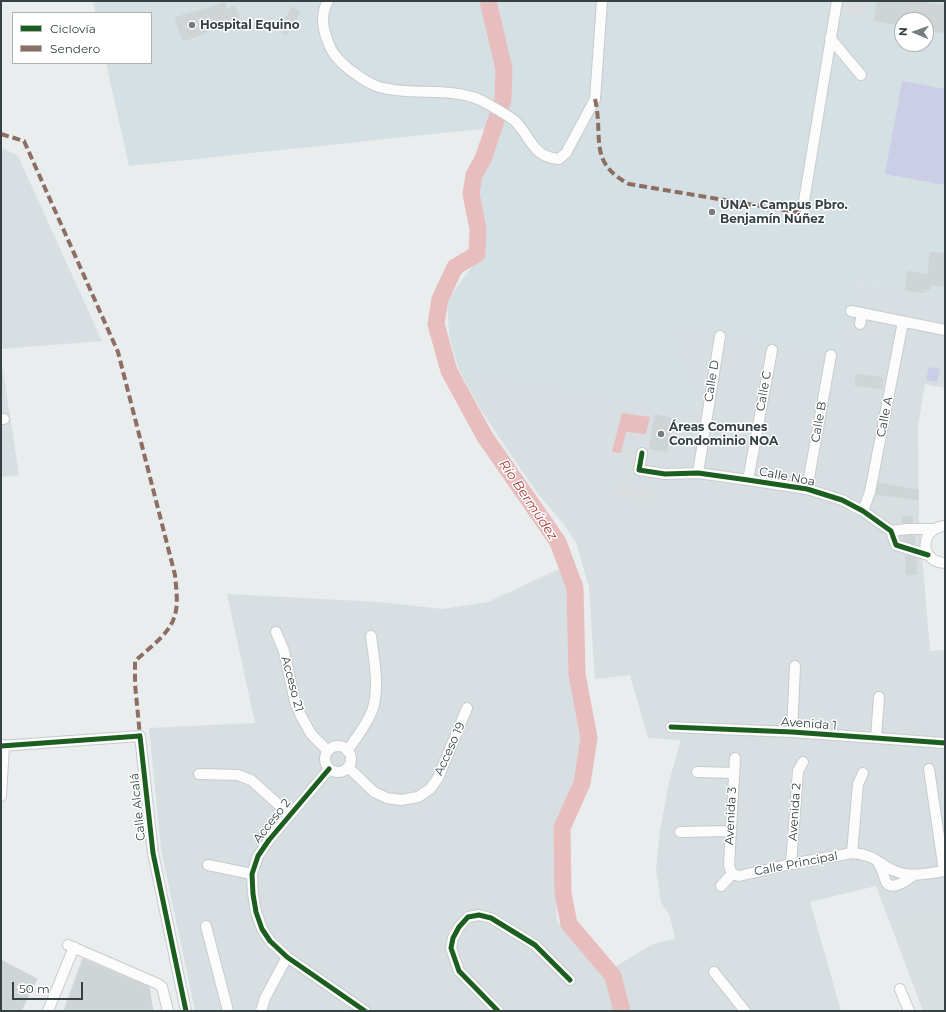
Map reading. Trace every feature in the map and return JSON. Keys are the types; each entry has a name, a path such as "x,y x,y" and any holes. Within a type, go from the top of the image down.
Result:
{"street":[{"path":"328,1 323,14 324,31 329,45 338,60 359,76 378,87 405,91 467,95 480,100 514,121 539,153 550,158 559,159 566,153 595,99 602,1"},
{"path":"802,213 837,1"},
{"path":"830,38 861,75"},
{"path":"851,311 945,330"},
{"path":"860,324 862,313"},
{"name":"Calle A","path":"863,511 870,492 903,322"},
{"name":"Calle D","path":"698,473 720,336"},
{"name":"Calle C","path":"748,480 772,350"},
{"name":"Calle B","path":"807,489 831,355"},
{"name":"Calle Noa","path":"642,453 639,470 665,474 698,473 748,480 807,489 842,500 863,511 891,531 896,545 928,555"},
{"path":"891,531 908,529 934,529 945,526"},
{"path":"934,529 930,533 925,544 928,555 938,562 945,563"},
{"name":"Acceso 21","path":"276,632 284,651 295,702 301,716 311,734 328,751"},
{"path":"347,751 364,727 373,709 376,688 375,660 371,636"},
{"path":"792,732 795,666"},
{"path":"876,738 879,697"},
{"name":"Acceso 19","path":"348,767 374,792 387,798 401,800 418,797 430,789 438,778 467,708"},
{"name":"Avenida 1","path":"671,726 792,732 945,743"},
{"name":"Calle Alcalá","path":"3,746 140,736 153,853 186,1011"},
{"path":"1,796 3,746"},
{"path":"340,747 347,751 350,759 348,767 341,772 329,769 325,762 328,751 332,748 340,747"},
{"name":"Avenida 3","path":"732,874 729,866 735,758"},
{"name":"Avenida 2","path":"791,864 798,771 803,762"},
{"name":"Acceso 2","path":"329,769 268,840 258,856 252,874 253,894 256,912 262,929 270,941 286,957 365,1011"},
{"path":"929,769 945,871"},
{"path":"697,772 734,773"},
{"path":"852,854 858,784 863,773"},
{"path":"199,774 238,775 251,780 290,814"},
{"path":"680,832 730,831"},
{"name":"Calle Principal","path":"732,874 739,876 791,864 852,854 862,854 875,858 887,868 896,872 914,875 945,871"},
{"name":"Calle Principal","path":"875,858 884,871 887,884 896,886 914,875"},
{"path":"208,865 252,874"},
{"path":"721,886 732,874"},
{"path":"498,1011 459,971 451,948 452,938 468,917 478,915 491,918 535,945 570,980"},
{"path":"206,926 228,1011"},
{"path":"48,1011 71,946 158,984 162,987 168,1011"},
{"path":"261,1011 265,998 286,957"},
{"path":"714,972 745,1011"},
{"path":"900,989 909,1011"}],"shaded area":[{"name":"UNA - Campus Pbro. Benjamín Núñez","path":"93,1 945,1 945,298 856,281 837,354 670,324 699,411 459,370 449,336 447,300 481,255 481,231 475,193 478,177 491,160 500,127 129,166 106,64 152,64 152,12 95,12"},
{"path":"845,1 867,1 864,19 842,15"},
{"path":"902,81 945,89 945,185 885,174"},
{"path":"1,147 18,156 102,341 1,349"},
{"path":"855,281 945,298 945,388 925,384 918,427 919,520 930,651 945,650 945,914 890,923 876,886 810,902 841,1011 195,1011 161,849 149,728 255,723 227,594 379,602 442,609 488,602 559,569 568,593 571,686 581,735 575,777 554,828 557,922 615,967 653,944 675,939 670,916 661,902 656,868 660,831 669,782 681,740 648,738 630,675 595,679 589,587 576,542 563,523 541,498 509,452 481,410 459,370 699,411 670,324 837,354"},
{"path":"1,364 19,475 1,477"},
{"path":"929,367 940,369 937,382 926,380"},
{"path":"622,413 650,417 646,434 626,432 621,453 612,452"},
{"path":"631,451 639,451 635,478 628,477"},
{"path":"616,484 655,491 653,500 615,495"},
{"path":"884,505 902,510 901,518 882,514"},
{"path":"945,914 945,1011 923,1011 890,923"}],"building":[{"path":"878,1 915,1 945,6 945,33 934,31 934,12 894,12 894,24 874,20"},
{"path":"225,3 226,9 235,7 240,21 209,30 209,32 183,41 175,18"},
{"path":"293,7 300,12 286,35 278,30"},
{"path":"931,252 945,254 945,287 931,284 930,290 924,289 924,293 905,290 908,271 927,275"},
{"path":"857,374 883,378 882,389 855,385"},
{"name":"Áreas Comunes Condominio NOA","path":"655,415 672,418 667,451 650,449"},
{"path":"878,483 918,490 918,500 876,494"},
{"path":"912,516 913,522 903,523 902,517"},
{"path":"904,536 914,536 915,544 904,541"},
{"path":"906,555 916,558 917,574 907,575"},
{"path":"83,959 149,987 153,1011 64,1011"},
{"path":"1,960 37,979 21,1011 1,1011"}],"waterway":[{"name":"Río Bermúdez","path":"488,1 504,69 503,100 483,159 474,175 471,194 478,229 477,254 455,267 440,299 436,324 449,371 485,437 558,542 575,588 577,674 589,738 582,783 562,828 563,893 569,924 613,976 622,1011"}],"marked path":[{"path":"595,99 602,157 607,167 616,176 629,184 802,213"},
{"path":"1,134 24,141 118,352 175,575 177,596 176,613 174,618 167,630 135,661 135,684 140,736"}],"cycle path":[{"path":"642,453 639,470 665,474 698,473 748,480 807,489 842,500 863,511 891,531 896,545 928,555"},
{"path":"671,727 792,732 945,743"},
{"path":"1,746 140,736 153,853 186,1011"},
{"path":"329,769 269,840 258,856 252,874 253,894 256,912 262,929 270,941 287,957 365,1011"},
{"path":"498,1011 459,971 451,948 453,938 459,927 468,917 479,915 491,918 535,945 570,980"}],"place":[{"name":"Hospital Equino","path":"192,25"},
{"name":"UNA - Campus Pbro. Benjamín Núñez","path":"712,212"},
{"name":"Áreas Comunes Condominio NOA","path":"661,434"}]}
